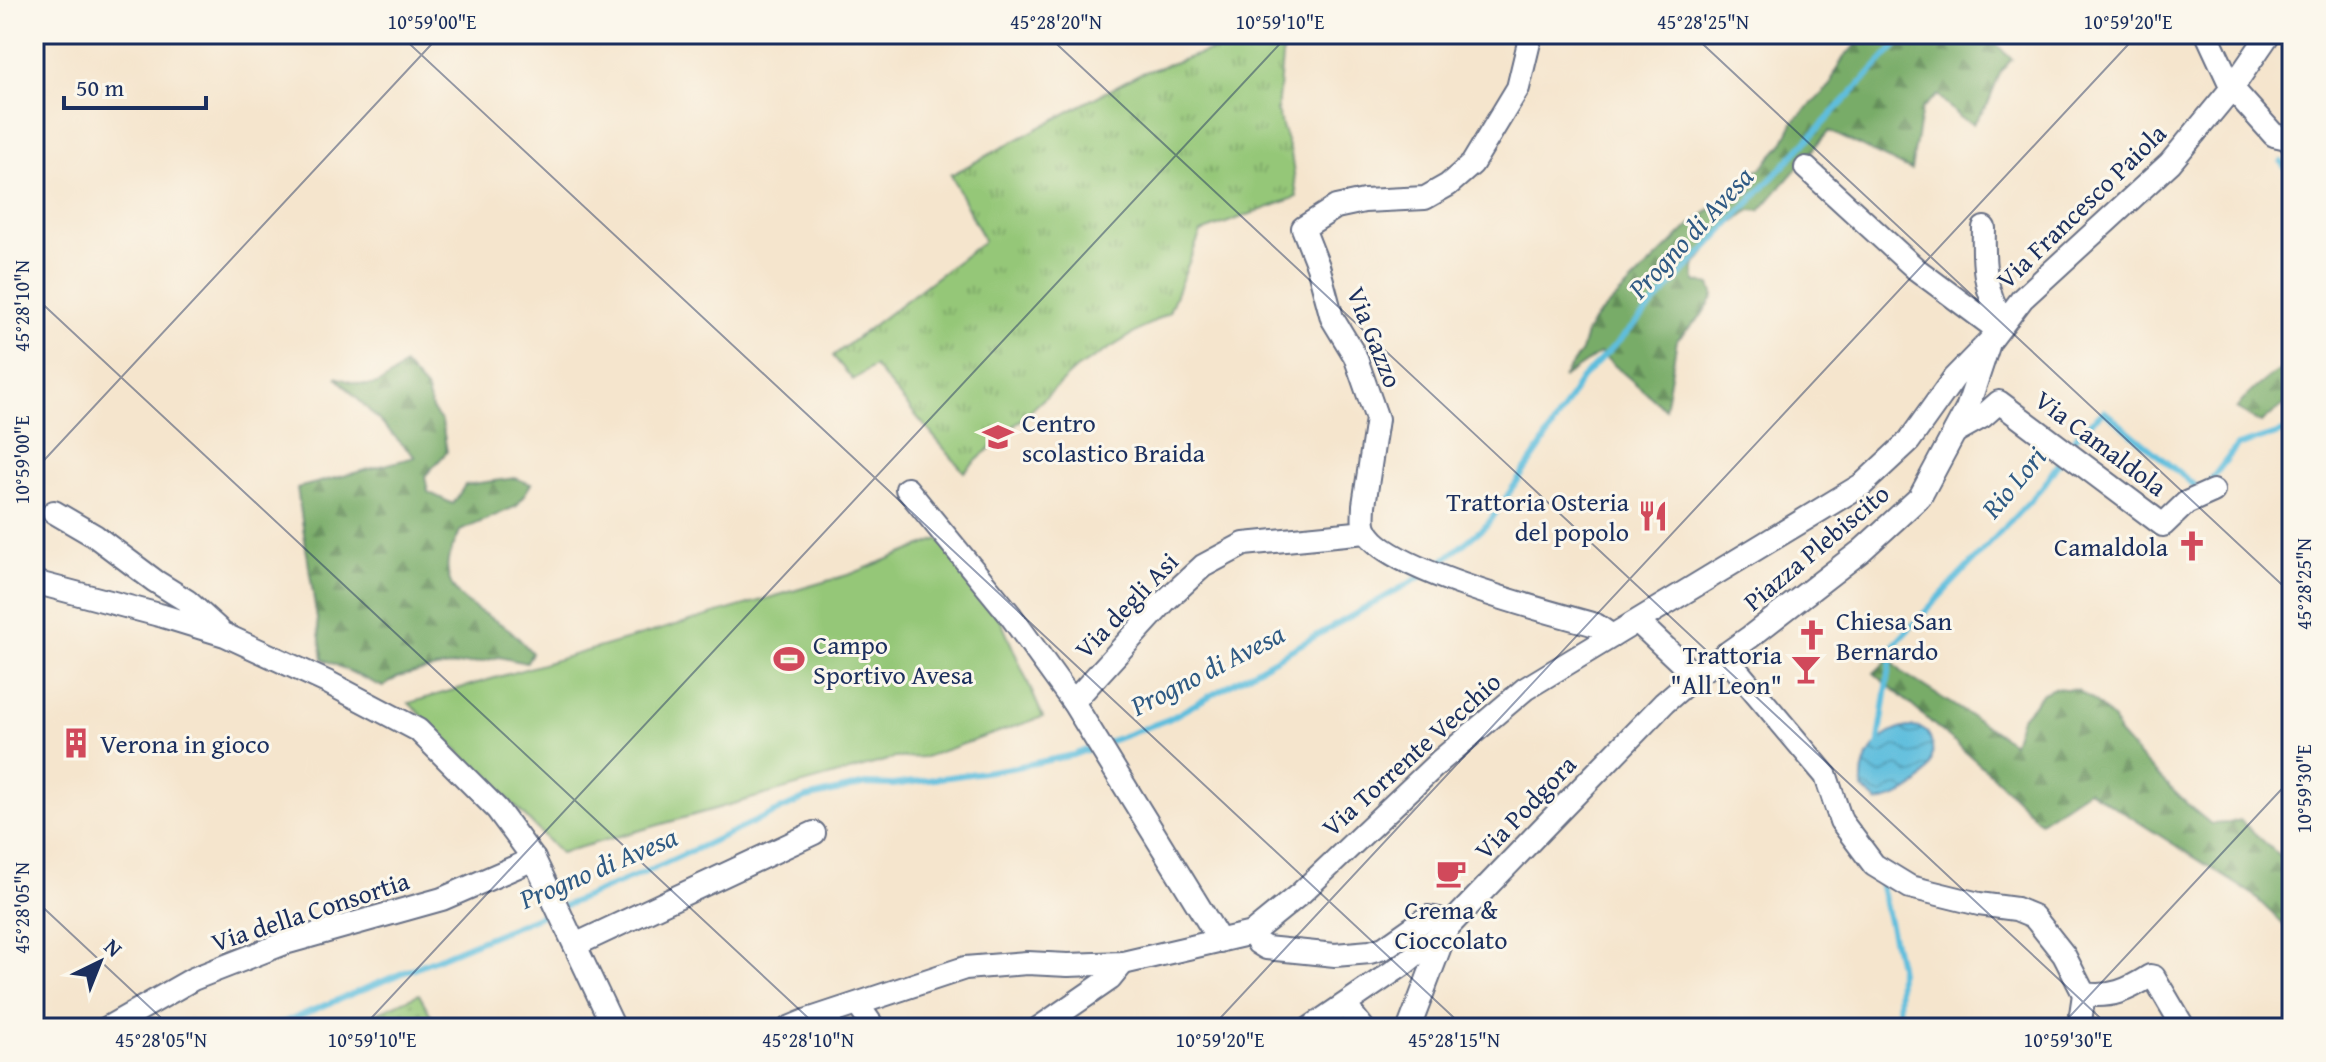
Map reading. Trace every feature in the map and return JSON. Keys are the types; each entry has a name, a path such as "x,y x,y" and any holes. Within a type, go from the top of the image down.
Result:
{"street":[{"name":"Via Gazzo","path":"1366,532 1364,505 1377,419 1355,356 1332,318 1318,266 1303,228 1336,207 1364,201 1425,198 1448,185 1472,164 1518,88 1531,34"},
{"path":"2207,34 2232,88 2274,135 2287,138 2292,144"},
{"name":"Via Francesco Paiola","path":"1997,331 2022,299 2170,163 2232,88 2269,34"},
{"path":"1806,168 1916,269 1997,331"},
{"path":"1984,228 1983,267 1997,331"},
{"name":"Piazza Plebiscito","path":"1724,655 1861,551 1920,497 1967,409 1997,331"},
{"name":"Via Torrente Vecchio","path":"789,1028 965,968 1027,963 1123,963 1252,933 1301,893 1440,761 1525,689 1863,484 1909,441 1954,378 1997,331"},
{"name":"Via Camaldola","path":"1955,432 1982,417 1999,402 2163,525 2186,503 2213,491"},
{"name":"Via degli Asi","path":"907,489 1011,616 1073,702 1220,941"},
{"path":"54,512 95,536 187,601 225,635"},
{"path":"1366,532 1383,547 1443,578 1596,625 1612,636"},
{"name":"Via degli Asi","path":"1073,702 1165,601 1203,566 1244,544 1366,532"},
{"path":"34,582 225,635 329,683 418,730 497,809 534,859 614,1028"},
{"path":"1638,622 1695,676"},
{"path":"1724,655 1826,776 1841,821 1874,865 1910,887 1979,904 2016,909 2033,916 2064,955 2084,994 2079,1028"},
{"name":"Via Podgora","path":"1409,1028 1447,928 1664,703 1724,655"},
{"path":"575,945 814,833"},
{"name":"Via della Consortia","path":"107,1028 193,979 285,943 442,899 534,859"},
{"path":"1252,933 1258,943 1266,948 1335,955 1378,951 1428,917 1439,919 1447,928 1404,964 1310,1028"},
{"path":"1039,1028 1110,979 1123,963"},
{"path":"2084,994 2100,996 2118,993 2129,990 2150,976 2154,977 2184,1028"},
{"path":"858,1005 874,1028"},
{"path":"1345,1005 1363,1028"}],"green space":[{"path":"1261,34 1288,34 1282,57 1277,111 1291,153 1297,197 1201,232 1169,312 1076,369 964,472 874,366 853,380 833,356 984,241 951,175 1139,74"},
{"path":"1866,34 1983,34 2012,59 2001,71 1988,104 1973,124 1960,118 1938,95 1922,108 1911,170 1829,131 1760,211 1750,210 1719,236 1694,267 1695,281 1710,285 1714,296 1701,316 1677,340 1665,409 1600,353 1563,378 1581,351 1594,320 1685,230 1762,167 1782,145 1794,121 1831,85 1844,57"},
{"path":"2292,363 2292,398 2261,423 2236,409 2261,383"},
{"path":"404,365 426,389 432,409 442,422 447,452 425,476 428,492 453,504 465,485 515,478 531,484 517,506 460,531 448,560 448,574 459,595 510,630 532,653 526,663 499,657 398,677 383,687 323,659 297,488 415,457 336,377 373,385"},
{"name":"Campo Sportivo Avesa","path":"939,539 998,614 1043,717 925,757 895,758 560,853 409,703 851,574"},
{"path":"1889,659 1903,673 2013,743 2021,718 2043,693 2054,688 2077,690 2094,701 2114,720 2119,734 2145,763 2189,806 2211,824 2240,820 2292,867 2292,933 2252,894 2088,790 2040,822 1991,774 1874,673"},
{"path":"419,994 438,1028 343,1028"}],"water":[{"path":"1909,727 1928,733 1932,759 1928,770 1913,787 1878,802 1863,789 1867,758 1889,734"}],"waterway":[{"name":"Progno di Avesa","path":"1434,568 1488,524 1540,448 1582,378 1907,34"},
{"name":"Rio Lori","path":"2281,162 2292,176"},
{"name":"Rio Lori","path":"1878,748 1893,646 2041,489 2080,431 2104,411 2200,490"},
{"name":"Rio Lori","path":"2207,485 2237,446 2286,431 2292,426"},
{"name":"Progno di Avesa","path":"270,1028 648,871 806,798 866,784 893,785 1011,768 1073,755 1169,719 1422,576"},
{"name":"Rio Lori","path":"1880,882 1899,965 1898,1028"}],"place":[{"name":"Centro scolastico Braida","path":"998,437"},
{"name":"Trattoria Osteria del popolo","path":"1653,516"},
{"name":"Camaldola","path":"2192,546"},
{"name":"Chiesa San Bernardo","path":"1812,635"},
{"name":"Campo Sportivo Avesa","path":"789,659"},
{"name":"Trattoria \"All Leon\"","path":"1806,669"},
{"name":"Verona in gioco","path":"76,743"},
{"name":"Crema & Cioccolato","path":"1451,873"}]}
